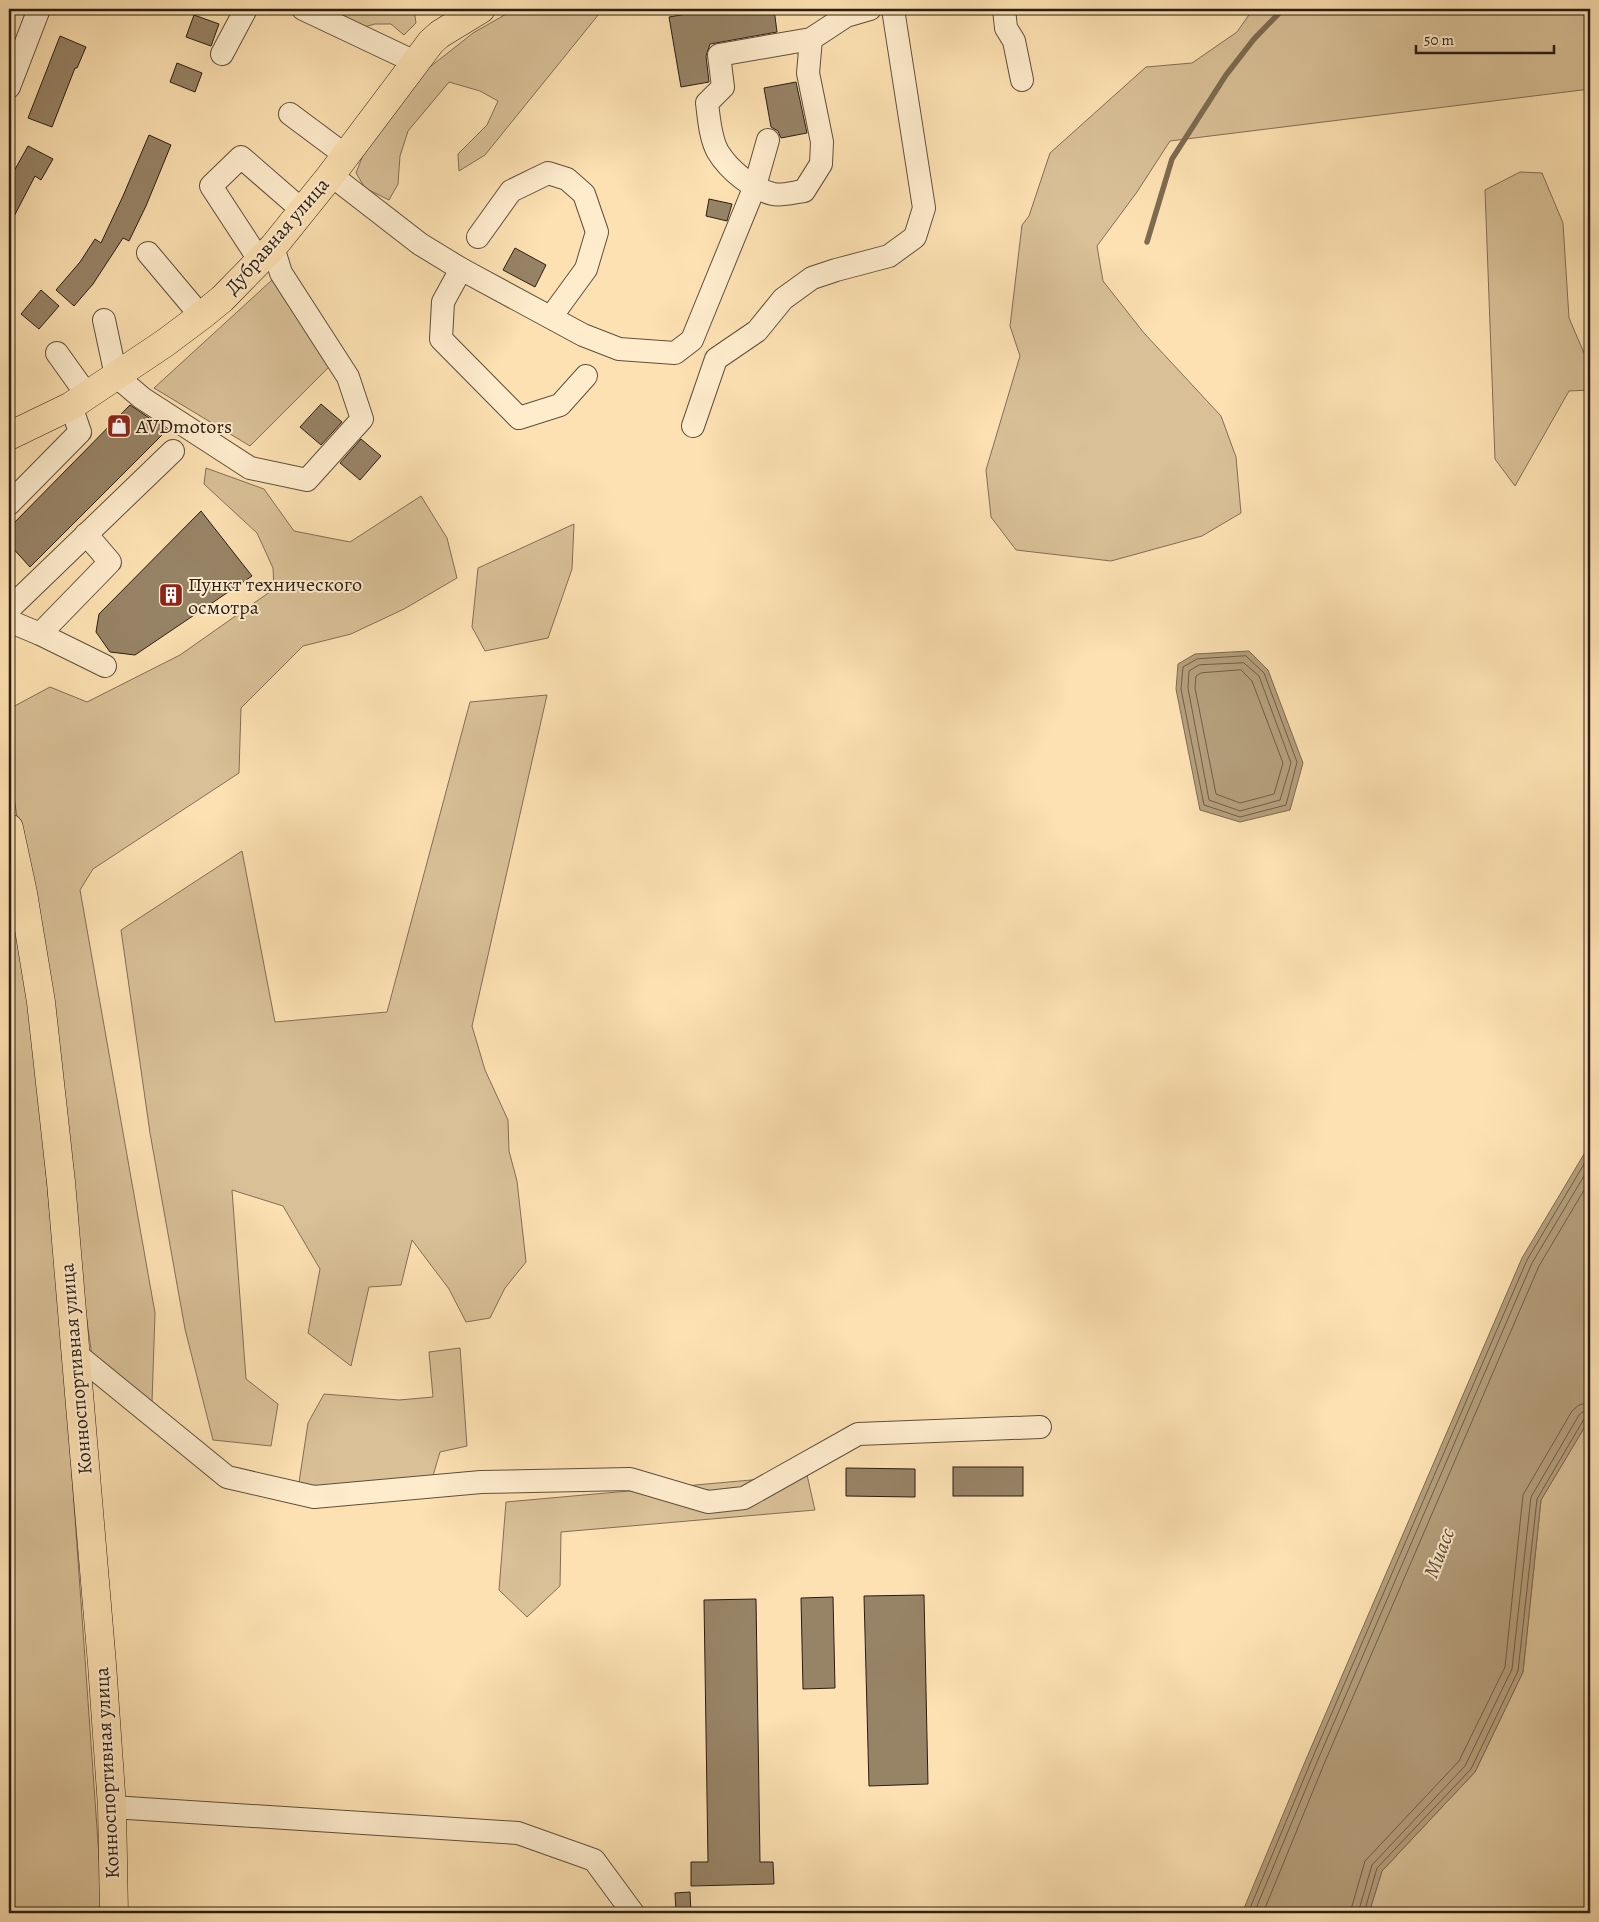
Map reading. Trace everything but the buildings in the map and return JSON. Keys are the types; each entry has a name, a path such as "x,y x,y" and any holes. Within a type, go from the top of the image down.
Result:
{"main road":[{"name":"Дубравная улица","path":"9,436 79,401 202,316 266,254 338,165 431,42 440,34 482,9"},
{"name":"Конноспортивная улица","path":"9,828 16,894 41,1002 61,1182 102,1664 112,1807 114,1913"}],"street":[{"path":"9,87 39,9"},
{"path":"222,54 246,9"},
{"path":"303,9 415,62"},
{"path":"811,39 808,72 822,142 821,164 804,191 774,194 755,186 734,170 718,151 707,103 723,87 719,55 811,39 846,16 870,9"},
{"path":"694,426 716,359 757,332 783,299 812,278 889,256 915,236 924,208 893,9"},
{"path":"1004,9 1006,28 1014,41 1022,80"},
{"path":"290,114 338,165 420,244 461,269 583,335 619,349 675,353 692,340 755,186 768,140"},
{"path":"104,320 116,376 142,398 250,468 307,480 362,418 348,378 281,273 211,186 241,157 302,210"},
{"path":"478,237 511,191 548,173 567,179 584,194 597,232 586,269 551,317"},
{"path":"148,253 202,316"},
{"path":"461,269 443,302 441,340 519,418 560,405 586,376"},
{"path":"692,340 716,359"},
{"path":"9,504 80,432 79,401 57,353"},
{"path":"9,609 173,451"},
{"path":"40,634 110,562 86,534"},
{"path":"9,621 105,666"},
{"path":"75,1353 227,1477 314,1498 481,1482 630,1479 708,1502 744,1498 858,1434 1040,1427"},
{"path":"112,1807 518,1833 594,1860 633,1913"}],"shaded area":[{"path":"322,9 414,9 416,23 404,35 391,24 375,24 357,29"},
{"path":"515,9 603,9 485,155 459,171 458,154 487,125 498,101 480,91 449,82 408,131 400,156 398,184 389,200 365,188 356,173 366,147 416,78 473,33"},
{"path":"1253,9 1590,9 1590,89 1170,141 1137,192 1097,246 1103,281 1144,333 1221,416 1236,457 1241,513 1202,536 1111,561 1016,550 991,517 986,470 1020,356 1010,326 1022,225 1029,216 1050,153 1146,67 1192,63 1237,32"},
{"path":"1520,172 1542,173 1563,223 1569,318 1584,353 1590,351 1590,390 1569,391 1515,486 1495,459 1485,190"},
{"path":"272,280 330,366 250,446 154,388"},
{"path":"206,468 264,489 294,531 350,542 421,496 447,538 457,578 404,609 351,634 303,646 241,708 239,773 93,869 80,890 155,1313 152,1402 93,1364 9,760 9,709 50,687 87,702 180,655 274,589 273,568 257,533 204,484"},
{"path":"574,524 572,569 548,638 485,651 472,627 478,568"},
{"path":"547,695 472,1026 485,1070 508,1120 509,1151 517,1181 526,1262 505,1288 490,1318 466,1322 449,1289 412,1240 401,1285 369,1287 351,1366 308,1333 320,1269 283,1206 232,1190 246,1379 278,1404 271,1446 213,1440 185,1329 150,1133 121,930 242,851 275,1022 387,1012 470,702"},
{"path":"23,929 64,1362 103,1913 9,1913 9,932"},
{"path":"460,1348 467,1446 440,1452 428,1493 298,1489 308,1423 324,1394 399,1400 433,1397 429,1352"},
{"path":"1590,1418 1590,1913 1369,1913 1382,1871 1475,1772 1523,1672 1541,1500"},
{"path":"807,1475 815,1510 561,1532 560,1586 527,1617 499,1590 506,1502"}],"water":[{"path":"1249,651 1268,670 1303,763 1290,810 1240,822 1200,810 1176,689 1178,664 1195,654"},
{"name":"Миасс","path":"1590,1144 1590,1418 1541,1500 1523,1672 1475,1772 1382,1871 1369,1913 1242,1913 1307,1757 1522,1258"}],"waterway":[{"path":"1147,242 1172,159 1226,75 1254,39 1283,9"}],"place":[{"name":"AVDmotors","path":"119,426"},
{"name":"Пункт технического осмотра","path":"171,595"}]}
